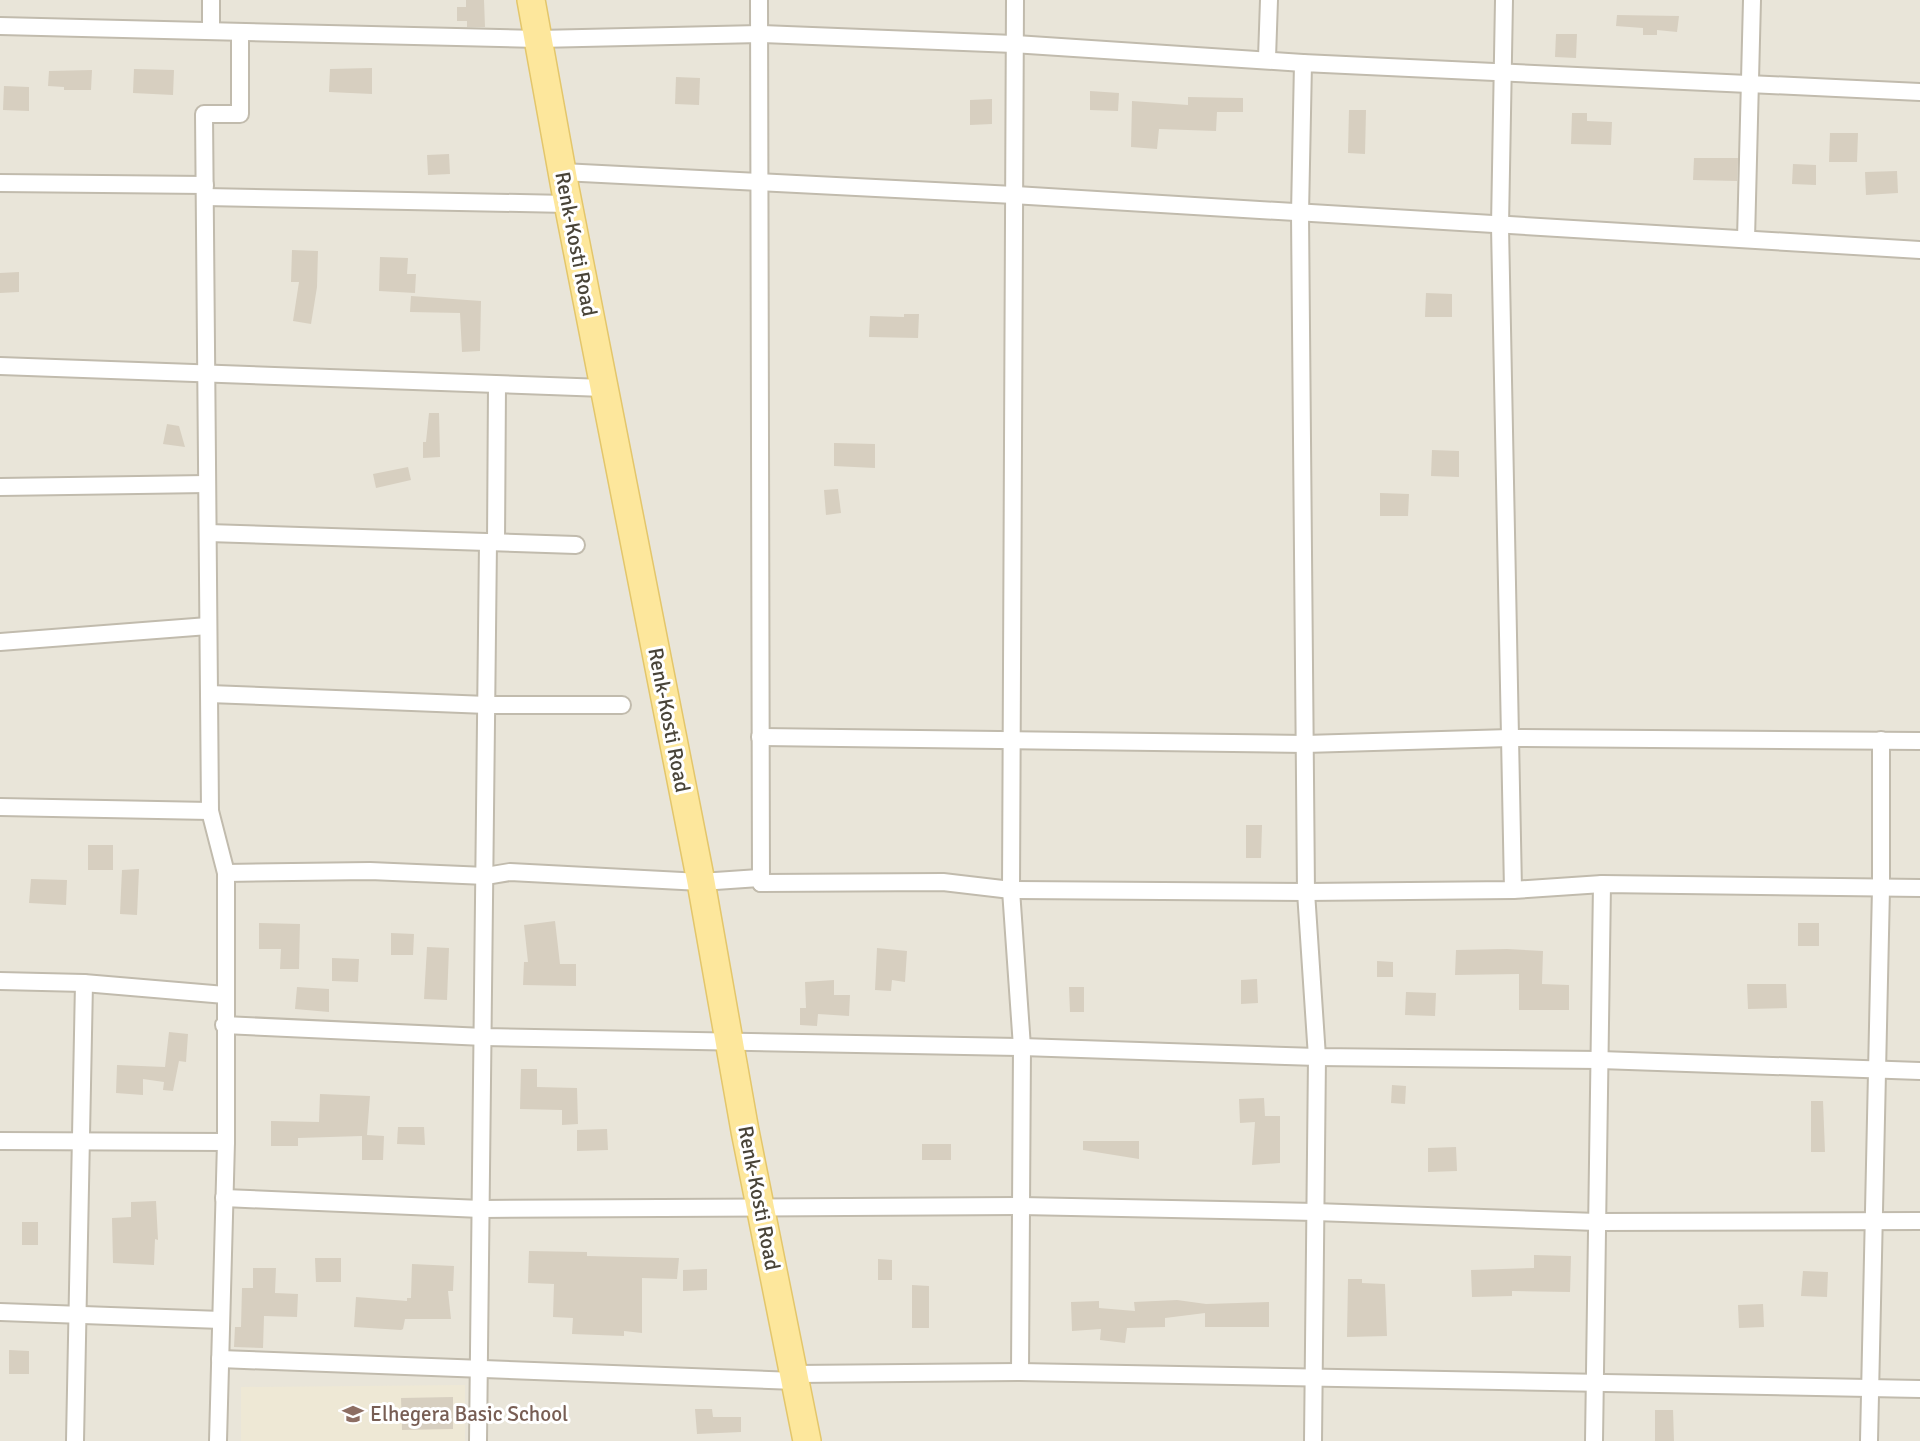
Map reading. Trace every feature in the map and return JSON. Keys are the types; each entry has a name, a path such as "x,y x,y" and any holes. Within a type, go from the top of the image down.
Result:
{"main road":[{"name":"Renk-Kosti Road","path":"531,0 568,204 701,882 807,1441"}],"street":[{"path":"211,0 211,31"},
{"path":"759,0 761,883"},
{"path":"1015,0 1011,890 1023,1047 1020,1372"},
{"path":"1268,58 1269,0"},
{"path":"1504,0 1500,226 1513,890"},
{"path":"1746,239 1752,0"},
{"path":"0,26 538,39 760,34 1268,58 1303,63 1920,92"},
{"path":"218,1441 226,1142 224,1025 226,873 210,811 204,114 240,114 240,32"},
{"path":"1303,63 1300,214 1306,892 1317,1057 1313,1441"},
{"path":"562,172 1014,195 1920,250"},
{"path":"0,183 568,204"},
{"path":"0,366 604,388"},
{"path":"478,1441 487,705 497,385"},
{"path":"0,487 207,484"},
{"path":"208,533 576,545"},
{"path":"0,642 208,626"},
{"path":"209,694 487,705 622,705"},
{"path":"760,737 1305,744 1510,738 1920,741"},
{"path":"1869,1441 1881,888 1881,740"},
{"path":"0,807 210,811"},
{"path":"226,873 370,871 486,876 510,872 701,882 759,878 761,883"},
{"path":"761,883 943,882 1011,890 1306,892 1513,890 1602,884 1920,888"},
{"path":"1594,1441 1602,884"},
{"path":"0,981 84,983 225,995"},
{"path":"75,1441 84,983"},
{"path":"224,1025 484,1038 1023,1047 1317,1057 1600,1060 1920,1071"},
{"path":"0,1141 226,1142"},
{"path":"224,1198 481,1209 1021,1206 1315,1212 1597,1222 1920,1221"},
{"path":"0,1312 221,1320"},
{"path":"220,1359 479,1371 796,1378 1020,1372 1920,1389"}],"shaded area":[{"path":"0,0 1920,0 1920,1441 0,1441"},
{"name":"Elhegera Basic School","path":"465,1385 465,1441 241,1441 241,1387"}],"building":[{"path":"466,0 484,0 485,27 467,27 467,21 457,21 457,7 466,7"},
{"path":"1617,15 1679,16 1677,32 1657,30 1657,35 1643,35 1643,28 1616,26"},
{"path":"1556,34 1577,34 1576,58 1555,57"},
{"path":"372,68 372,94 329,92 330,69"},
{"path":"134,69 174,70 173,95 133,93"},
{"path":"92,70 91,90 64,90 64,87 48,86 49,71"},
{"path":"676,77 700,78 699,105 675,104"},
{"path":"4,86 29,87 29,111 3,110"},
{"path":"1090,91 1119,93 1118,111 1090,110"},
{"path":"1188,97 1243,98 1243,112 1217,112 1216,131 1159,129 1157,149 1131,147 1132,101 1188,105"},
{"path":"992,99 992,124 970,125 970,100"},
{"path":"1349,110 1366,110 1365,154 1348,153"},
{"path":"1572,113 1587,113 1587,121 1612,122 1611,145 1571,144"},
{"path":"1830,133 1858,133 1857,162 1829,162"},
{"path":"449,154 450,174 428,175 427,155"},
{"path":"1694,158 1738,158 1737,181 1693,180"},
{"path":"1793,164 1816,165 1816,185 1792,184"},
{"path":"1897,171 1898,193 1866,195 1865,172"},
{"path":"292,250 318,251 317,287 311,324 293,321 299,282 291,282"},
{"path":"380,257 408,258 407,274 416,274 415,293 379,291"},
{"path":"19,272 19,292 0,293 0,273"},
{"path":"1426,293 1452,294 1452,317 1425,317"},
{"path":"411,296 481,301 480,351 462,352 460,313 410,312"},
{"path":"904,314 919,314 918,338 869,337 870,316 904,317"},
{"path":"429,413 439,413 440,457 423,458 423,442 426,442"},
{"path":"167,424 179,426 185,447 163,444"},
{"path":"834,443 875,444 875,468 834,466"},
{"path":"1432,450 1459,451 1459,477 1431,476"},
{"path":"408,467 411,480 376,488 373,474"},
{"path":"838,489 841,513 826,515 824,490"},
{"path":"1380,493 1409,494 1408,516 1380,516"},
{"path":"1246,825 1262,825 1261,858 1246,858"},
{"path":"88,845 113,845 113,870 88,870"},
{"path":"139,869 137,915 120,914 122,870"},
{"path":"31,879 67,880 66,905 29,903"},
{"path":"555,921 560,964 576,964 576,986 523,985 524,962 528,962 524,925"},
{"path":"259,923 300,924 299,969 280,969 281,949 259,949"},
{"path":"1798,923 1819,923 1819,946 1798,946"},
{"path":"391,933 414,934 413,955 391,955"},
{"path":"427,947 449,948 447,1000 424,999"},
{"path":"877,948 907,951 905,982 892,980 891,991 875,990"},
{"path":"1456,950 1543,951 1542,984 1569,985 1569,1010 1519,1010 1519,974 1455,975"},
{"path":"332,958 359,959 358,982 332,981"},
{"path":"1377,961 1393,962 1393,977 1377,977"},
{"path":"1257,979 1258,1003 1241,1004 1241,980"},
{"path":"834,980 834,995 850,995 849,1016 818,1014 817,1026 800,1025 800,1008 806,1008 805,982"},
{"path":"1747,984 1786,984 1787,1008 1748,1009"},
{"path":"297,987 329,989 329,1012 295,1009"},
{"path":"1069,987 1084,987 1084,1012 1070,1012"},
{"path":"1406,992 1436,993 1435,1016 1405,1015"},
{"path":"169,1032 188,1034 186,1062 179,1061 173,1091 163,1090 164,1082 143,1079 143,1095 116,1093 117,1065 165,1067"},
{"path":"521,1069 537,1069 537,1087 577,1088 578,1124 562,1125 562,1110 520,1109"},
{"path":"1392,1085 1406,1086 1405,1104 1391,1103"},
{"path":"320,1094 370,1096 367,1135 384,1136 383,1160 362,1160 362,1136 298,1138 298,1146 271,1146 271,1121 319,1122"},
{"path":"1264,1098 1265,1116 1280,1116 1280,1163 1252,1165 1255,1122 1240,1123 1239,1099"},
{"path":"1811,1101 1823,1101 1825,1152 1811,1152"},
{"path":"398,1127 424,1127 425,1145 397,1144"},
{"path":"607,1129 608,1150 577,1151 577,1130"},
{"path":"1083,1141 1139,1141 1139,1159 1083,1150"},
{"path":"922,1144 951,1144 951,1160 922,1160"},
{"path":"1456,1147 1457,1171 1428,1172 1428,1148"},
{"path":"156,1201 158,1240 155,1239 154,1265 113,1263 112,1218 131,1217 131,1202"},
{"path":"22,1222 38,1222 38,1245 22,1245"},
{"path":"529,1251 587,1252 587,1256 679,1258 677,1279 642,1278 642,1333 624,1331 624,1336 572,1334 573,1318 553,1317 554,1284 528,1283"},
{"path":"1534,1255 1571,1256 1570,1292 1512,1291 1512,1296 1472,1297 1471,1270 1534,1268"},
{"path":"315,1258 341,1258 341,1282 316,1282"},
{"path":"878,1259 892,1260 892,1280 878,1280"},
{"path":"412,1264 454,1266 453,1291 448,1291 451,1319 405,1319 401,1330 354,1327 356,1297 407,1301 407,1298 411,1298"},
{"path":"253,1268 276,1268 275,1293 298,1294 297,1317 264,1316 263,1348 234,1347 235,1327 241,1327 242,1288 253,1288"},
{"path":"707,1269 707,1290 683,1291 683,1270"},
{"path":"1803,1271 1828,1272 1827,1297 1801,1296"},
{"path":"1348,1279 1362,1279 1362,1283 1385,1284 1387,1336 1347,1337"},
{"path":"912,1285 929,1286 929,1328 912,1328"},
{"path":"1177,1300 1206,1304 1269,1302 1269,1327 1205,1327 1205,1313 1165,1318 1165,1327 1127,1328 1125,1343 1100,1340 1101,1329 1072,1331 1071,1302 1099,1301 1099,1308 1135,1311 1134,1302"},
{"path":"1763,1304 1764,1327 1739,1328 1738,1305"},
{"path":"9,1350 29,1351 29,1374 9,1374"},
{"path":"453,1397 453,1429 402,1430 401,1398"},
{"path":"695,1409 712,1409 713,1417 741,1417 741,1432 697,1434"},
{"path":"1655,1410 1673,1410 1674,1441 1655,1441"}],"place":[{"name":"Elhegera Basic School","path":"353,1414"}]}
